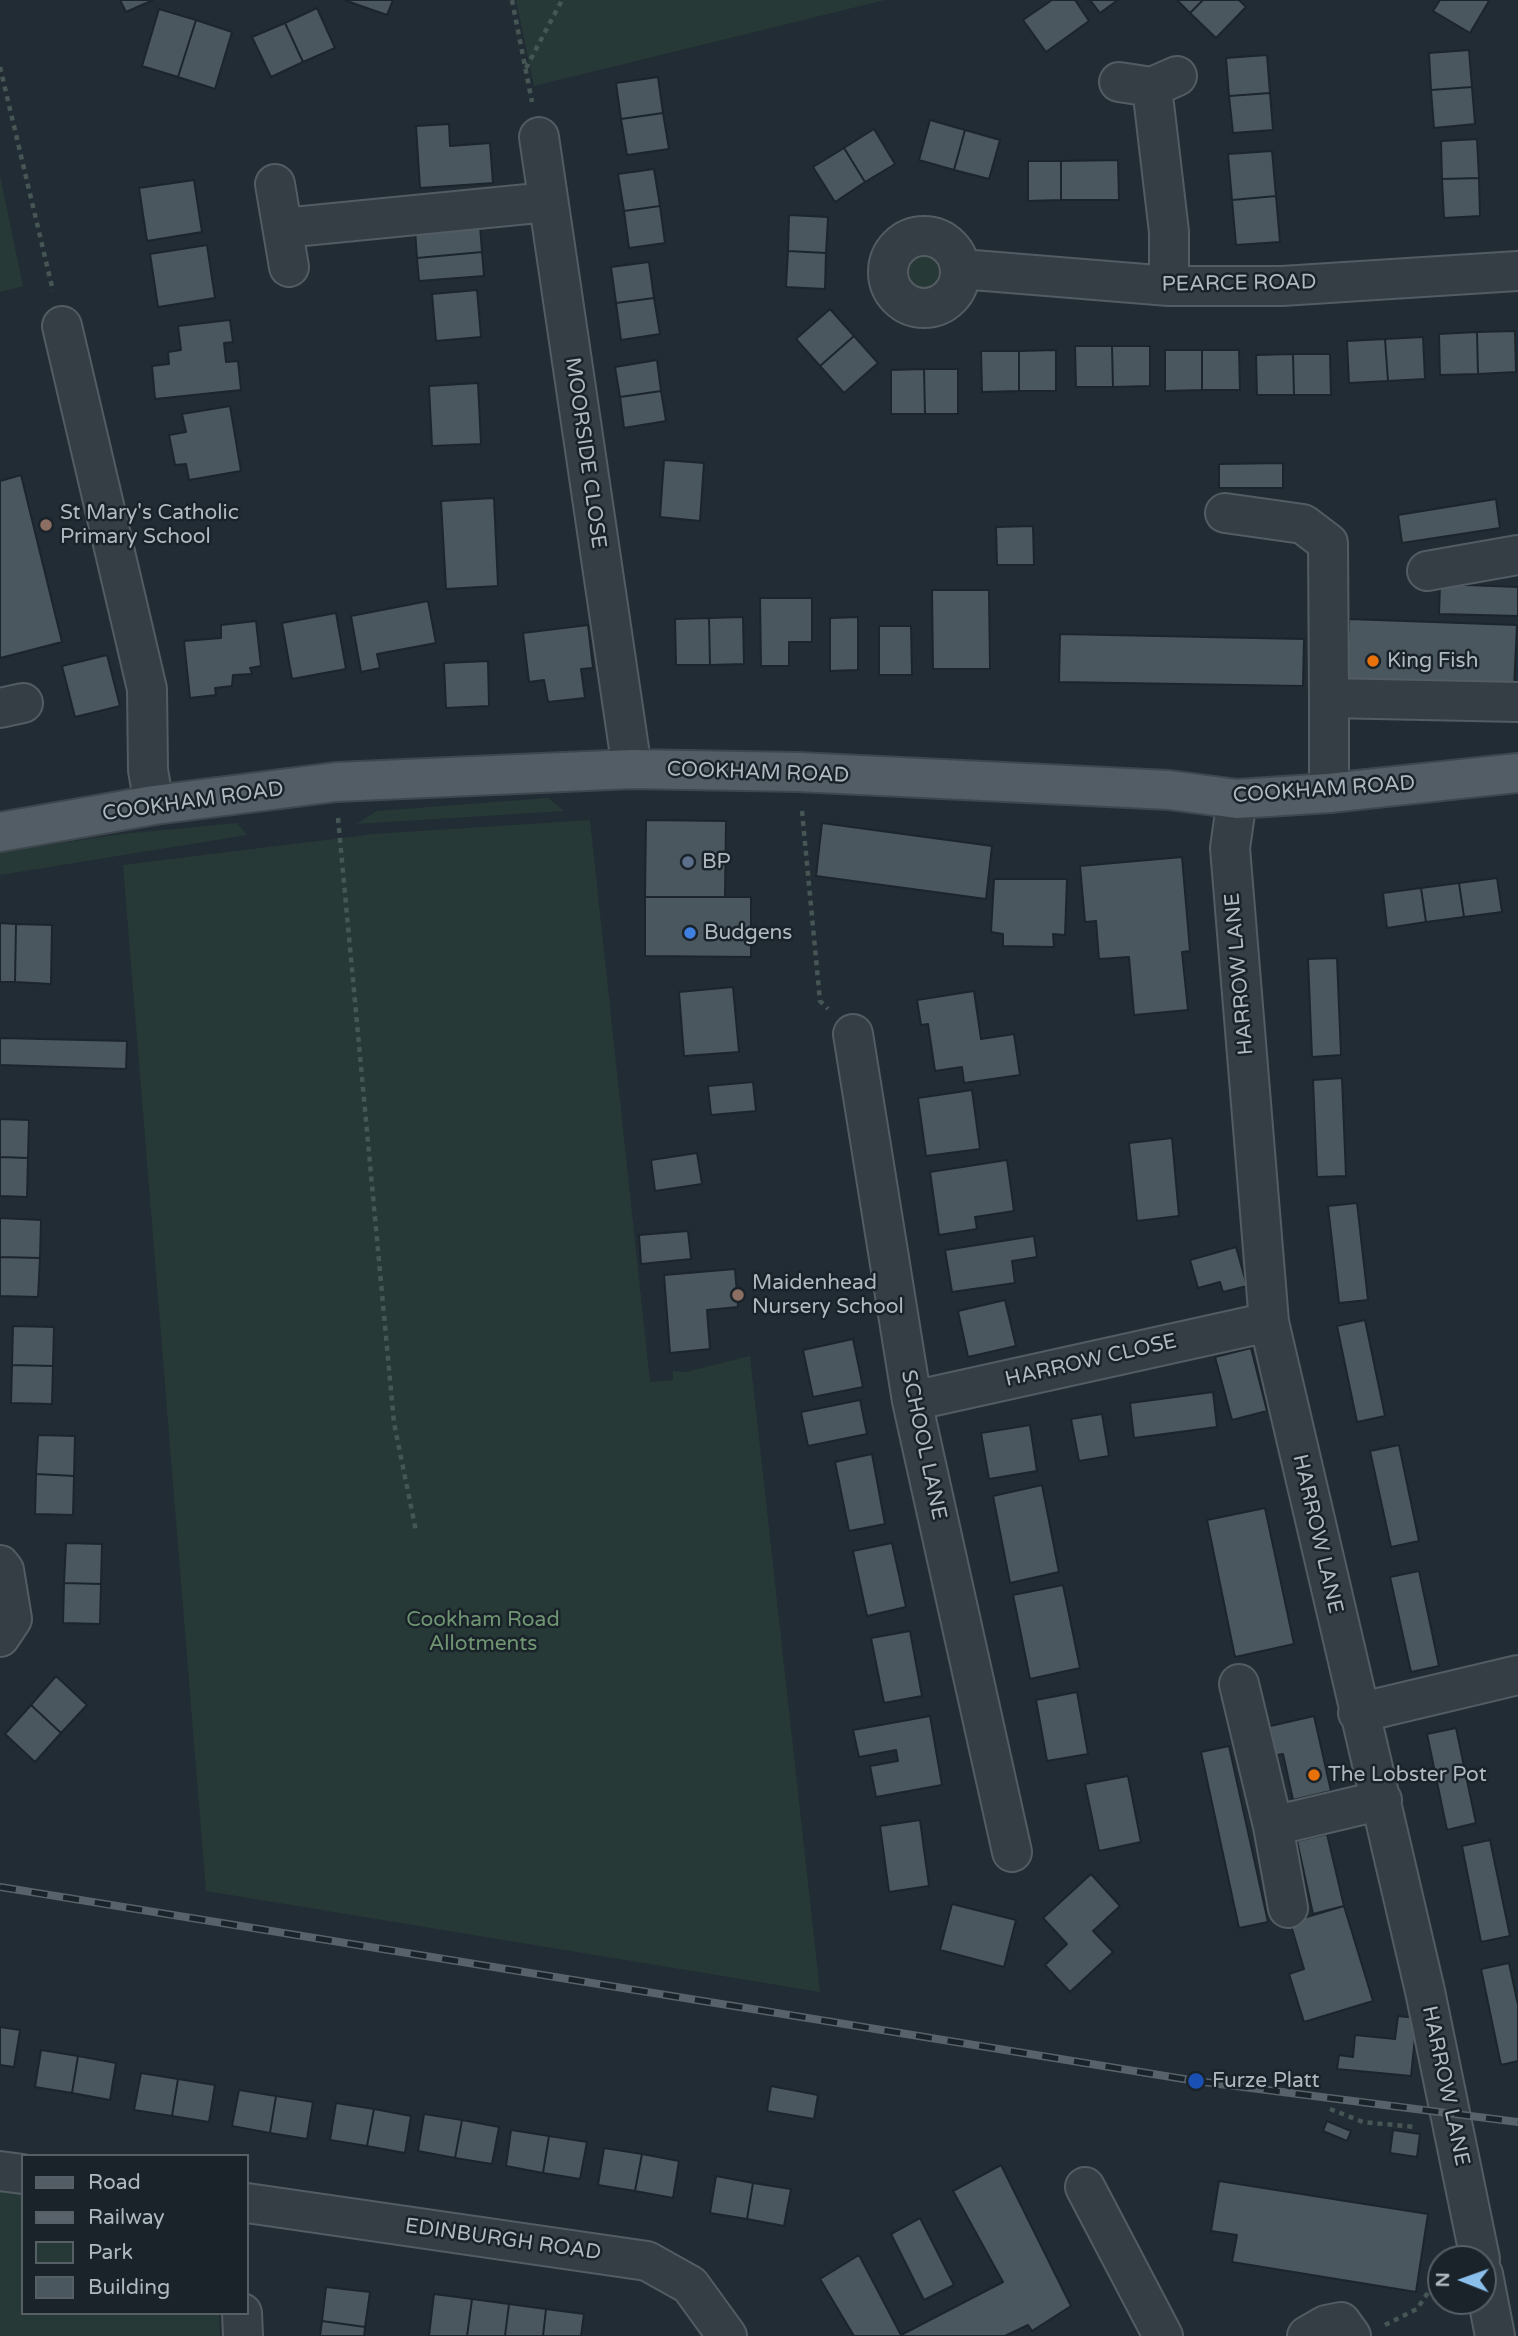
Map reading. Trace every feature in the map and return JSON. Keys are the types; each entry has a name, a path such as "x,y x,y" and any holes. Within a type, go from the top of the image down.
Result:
{"main road":[{"name":"COOKHAM ROAD","path":"0,832 154,805 337,782 632,769 798,772 1168,790 1237,799 1329,793 1518,774"}],"street":[{"path":"1149,82 1169,232 1169,286"},
{"name":"MOORSIDE CLOSE","path":"539,137 632,769"},
{"path":"275,184 289,267"},
{"path":"283,228 548,202"},
{"name":"PEARCE ROAD","path":"961,269 1169,286 1282,286 1518,271"},
{"path":"62,326 147,689 148,770 154,805"},
{"path":"1225,513 1303,524 1328,543 1329,793"},
{"path":"1427,571 1518,555"},
{"path":"1329,698 1518,702"},
{"name":"HARROW LANE","path":"1237,799 1230,848 1269,1322 1358,1713 1382,1800 1477,2245"},
{"name":"SCHOOL LANE","path":"853,1034 912,1401 1012,1852"},
{"name":"HARROW CLOSE","path":"912,1401 1269,1322"},
{"path":"0,1565 12,1619 0,1637"},
{"path":"1358,1713 1518,1675"},
{"path":"1239,1684 1273,1826 1288,1908"},
{"path":"1273,1826 1382,1800"},
{"path":"0,2171 21,2174"},
{"path":"1085,2187 1153,2333"},
{"name":"EDINBURGH ROAD","path":"248,2203 647,2261 690,2286 727,2336"},
{"path":"242,2315 243,2336"},
{"path":"1491,2315 1495,2336"},
{"path":"1307,2336 1326,2325 1341,2322 1362,2333"}],"path":[{"path":"512,0 539,137"},
{"path":"526,69 562,0"},
{"path":"0,67 62,326"},
{"path":"798,772 820,1001 853,1034"},
{"path":"337,782 338,849 394,1423 416,1531"},
{"path":"1330,2109 1363,2122 1454,2132"},
{"path":"1362,2333 1417,2309 1427,2294"}],"green space":[{"path":"516,0 885,0 534,86"},
{"path":"0,176 23,286 0,292"},
{"path":"924,249 940,256 947,272 940,288 924,295 908,288 901,272 908,256"},
{"path":"548,798 564,811 356,824 377,811"},
{"name":"Cookham Road Allotments","path":"590,820 650,1382 673,1380 673,1371 686,1372 750,1356 820,1992 206,1891 123,865 374,834"},
{"path":"237,823 247,835 0,875 0,852 122,834"},
{"path":"0,2191 21,2194 21,2315 219,2315 220,2336 0,2336"}],"building":[{"path":"120,0 153,0 126,12"},
{"path":"344,0 393,0 387,15"},
{"path":"1052,0 1075,0 1089,21 1046,52 1023,20"},
{"path":"1090,0 1118,0 1100,13"},
{"path":"1177,0 1203,0 1190,13"},
{"path":"1203,0 1239,0 1246,7 1216,38 1190,13"},
{"path":"1440,0 1489,1 1470,33 1433,11"},
{"path":"317,8 335,48 303,62 285,23"},
{"path":"159,9 196,20 178,77 142,66"},
{"path":"196,20 232,32 215,89 178,77"},
{"path":"285,23 303,62 271,77 252,37"},
{"path":"1469,50 1472,87 1431,90 1429,53"},
{"path":"1267,55 1270,93 1229,96 1226,58"},
{"path":"658,77 663,113 621,119 616,83"},
{"path":"1472,87 1475,124 1434,128 1431,90"},
{"path":"1270,93 1273,130 1233,133 1229,96"},
{"path":"663,113 669,149 627,155 621,119"},
{"path":"930,120 965,130 954,170 919,160"},
{"path":"449,124 450,146 490,143 493,183 420,188 416,126"},
{"path":"874,129 895,164 865,182 844,148"},
{"path":"965,130 1000,140 989,179 954,170"},
{"path":"1477,139 1479,178 1442,179 1441,141"},
{"path":"844,148 865,182 835,202 813,167"},
{"path":"1272,151 1276,196 1232,200 1228,154"},
{"path":"1118,160 1119,200 1061,200 1061,161"},
{"path":"1028,161 1061,161 1061,200 1028,201"},
{"path":"654,169 660,206 624,211 618,174"},
{"path":"1479,178 1480,216 1444,218 1442,179"},
{"path":"194,180 202,232 147,241 139,188"},
{"path":"1276,196 1280,242 1236,245 1232,200"},
{"path":"660,206 665,243 629,248 624,211"},
{"path":"789,215 828,217 826,253 788,251"},
{"path":"480,225 482,252 417,258 415,230"},
{"path":"207,245 215,298 158,307 150,254"},
{"path":"788,251 826,253 825,289 786,287"},
{"path":"482,252 484,276 419,281 417,258"},
{"path":"649,262 654,298 616,303 611,267"},
{"path":"477,290 481,337 436,341 432,294"},
{"path":"654,298 660,334 621,340 616,303"},
{"path":"830,309 854,336 820,366 796,339"},
{"path":"230,320 233,342 224,343 226,362 238,361 241,390 155,399 152,366 169,364 168,352 181,350 178,326"},
{"path":"1515,331 1516,372 1478,374 1477,332"},
{"path":"1477,332 1478,374 1440,375 1439,334"},
{"path":"854,336 878,363 844,393 820,366"},
{"path":"1423,337 1425,379 1388,381 1385,339"},
{"path":"1385,339 1388,381 1349,383 1347,341"},
{"path":"1075,346 1112,346 1113,387 1076,387"},
{"path":"1112,346 1150,346 1150,386 1113,387"},
{"path":"1056,350 1056,391 1019,391 1019,351"},
{"path":"1165,350 1202,350 1202,390 1165,391"},
{"path":"1202,350 1239,350 1240,390 1202,390"},
{"path":"981,351 1019,351 1019,391 982,392"},
{"path":"1293,354 1330,354 1331,395 1294,395"},
{"path":"1293,354 1294,395 1257,395 1256,355"},
{"path":"657,360 661,391 620,397 615,367"},
{"path":"924,369 958,369 958,414 925,414"},
{"path":"924,369 925,414 891,414 891,370"},
{"path":"478,383 481,444 432,446 429,386"},
{"path":"661,391 666,421 624,428 620,397"},
{"path":"230,406 241,471 189,480 186,464 175,465 169,435 186,432 182,414"},
{"path":"664,460 704,463 700,521 660,517"},
{"path":"1283,463 1283,488 1219,488 1219,464"},
{"path":"21,475 62,642 0,658 0,481"},
{"path":"494,498 498,586 446,589 441,501"},
{"path":"1496,499 1500,528 1402,543 1398,515"},
{"path":"1033,526 1034,565 997,565 996,527"},
{"path":"1440,584 1518,587 1518,616 1439,614"},
{"path":"932,590 989,590 990,669 933,669"},
{"path":"760,598 812,598 812,642 789,642 789,666 761,666"},
{"path":"428,601 436,643 377,654 380,668 361,672 351,616"},
{"path":"336,613 346,669 292,679 282,623"},
{"path":"743,617 744,664 710,665 709,618"},
{"path":"858,617 858,670 830,671 830,618"},
{"path":"709,618 710,665 676,665 675,619"},
{"path":"1349,619 1517,625 1514,689 1346,683"},
{"path":"256,621 261,666 250,668 252,674 233,675 232,686 215,688 216,695 190,698 184,641 221,638 221,625"},
{"path":"588,625 593,668 581,669 585,698 548,702 544,680 529,682 523,633"},
{"path":"879,626 911,626 912,675 879,675"},
{"path":"1060,634 1304,639 1303,686 1059,682"},
{"path":"107,655 120,706 75,717 62,666"},
{"path":"488,661 489,706 446,708 444,663"},
{"path":"646,820 726,821 725,897 645,897"},
{"path":"822,823 992,846 986,899 816,876"},
{"path":"1182,857 1190,951 1182,952 1188,1010 1134,1015 1129,957 1099,959 1096,921 1085,922 1080,866"},
{"path":"1497,878 1502,912 1464,917 1459,883"},
{"path":"994,879 1067,879 1065,935 1053,934 1054,947 1003,946 1003,934 991,932"},
{"path":"1459,883 1464,917 1426,922 1421,888"},
{"path":"1421,888 1426,922 1387,928 1383,893"},
{"path":"645,897 751,897 751,957 645,956"},
{"path":"0,923 16,924 15,982 0,982"},
{"path":"16,924 52,925 51,984 15,982"},
{"path":"1337,958 1341,1055 1312,1057 1308,959"},
{"path":"733,987 739,1052 684,1056 679,992"},
{"path":"974,991 981,1039 1014,1034 1020,1075 964,1083 962,1067 935,1071 928,1024 921,1025 917,1000"},
{"path":"0,1038 127,1041 126,1069 0,1065"},
{"path":"1342,1078 1346,1176 1317,1177 1313,1080"},
{"path":"753,1082 756,1111 711,1115 708,1086"},
{"path":"972,1090 980,1149 926,1156 918,1098"},
{"path":"0,1119 29,1120 28,1158 0,1157"},
{"path":"1172,1138 1179,1216 1137,1221 1129,1143"},
{"path":"697,1153 702,1184 655,1191 651,1160"},
{"path":"0,1157 28,1158 27,1197 0,1196"},
{"path":"1007,1160 1014,1211 975,1217 977,1229 939,1235 930,1172"},
{"path":"1357,1203 1368,1300 1339,1303 1328,1206"},
{"path":"0,1218 41,1220 40,1258 0,1257"},
{"path":"688,1231 691,1259 641,1264 639,1235"},
{"path":"1034,1236 1037,1257 1012,1261 1015,1283 952,1292 945,1250"},
{"path":"1236,1247 1247,1286 1223,1292 1220,1282 1198,1288 1190,1260"},
{"path":"0,1257 40,1258 38,1297 0,1296"},
{"path":"735,1269 738,1307 707,1310 710,1349 670,1353 664,1275"},
{"path":"1005,1300 1016,1346 968,1357 958,1311"},
{"path":"1365,1320 1385,1416 1357,1422 1337,1326"},
{"path":"13,1326 54,1327 53,1366 12,1365"},
{"path":"853,1339 863,1387 813,1397 803,1350"},
{"path":"1251,1348 1267,1411 1232,1420 1215,1357"},
{"path":"12,1365 53,1366 52,1404 11,1403"},
{"path":"1213,1392 1217,1427 1134,1438 1130,1403"},
{"path":"860,1400 867,1434 808,1446 801,1412"},
{"path":"1102,1414 1109,1456 1079,1461 1071,1419"},
{"path":"1030,1425 1037,1471 989,1479 981,1433"},
{"path":"38,1435 75,1436 74,1476 36,1474"},
{"path":"1399,1445 1419,1541 1391,1547 1370,1451"},
{"path":"872,1454 885,1524 849,1531 835,1462"},
{"path":"36,1474 74,1476 73,1515 35,1514"},
{"path":"1042,1485 1059,1572 1010,1583 993,1496"},
{"path":"1265,1508 1294,1644 1235,1657 1207,1520"},
{"path":"66,1543 102,1544 101,1584 64,1583"},
{"path":"892,1543 906,1607 867,1616 853,1551"},
{"path":"1419,1571 1439,1666 1411,1672 1390,1577"},
{"path":"64,1583 101,1584 100,1624 63,1623"},
{"path":"1063,1585 1080,1668 1030,1679 1013,1595"},
{"path":"910,1631 922,1696 884,1703 871,1638"},
{"path":"56,1676 87,1705 61,1733 31,1705"},
{"path":"1077,1692 1088,1754 1047,1761 1036,1700"},
{"path":"31,1705 61,1733 35,1762 5,1734"},
{"path":"930,1716 942,1785 876,1797 870,1766 898,1761 896,1750 859,1757 853,1730"},
{"path":"1314,1716 1331,1791 1293,1800 1283,1754 1272,1756 1266,1727"},
{"path":"1456,1728 1476,1823 1447,1830 1427,1734"},
{"path":"1229,1746 1268,1922 1239,1928 1201,1752"},
{"path":"1128,1776 1141,1842 1099,1851 1085,1784"},
{"path":"920,1820 929,1886 889,1892 880,1826"},
{"path":"1327,1834 1344,1906 1313,1914 1297,1841"},
{"path":"1490,1840 1510,1936 1481,1942 1462,1846"},
{"path":"1091,1874 1120,1906 1093,1931 1113,1952 1070,1992 1045,1965 1067,1944 1043,1918"},
{"path":"952,1904 1016,1920 1004,1967 940,1950"},
{"path":"1344,1906 1373,2001 1304,2022 1289,1974 1304,1969 1290,1922"},
{"path":"1509,1963 1518,2005 1518,2061 1501,2065 1481,1969"},
{"path":"1398,2016 1417,2018 1411,2076 1337,2069 1339,2055 1353,2057 1355,2035 1395,2039"},
{"path":"0,2027 20,2030 14,2067 0,2065"},
{"path":"41,2050 78,2056 72,2093 35,2087"},
{"path":"78,2056 116,2063 110,2100 72,2093"},
{"path":"141,2073 178,2079 172,2116 134,2110"},
{"path":"178,2079 215,2085 209,2122 172,2116"},
{"path":"771,2086 818,2095 814,2119 767,2111"},
{"path":"239,2090 276,2096 270,2133 232,2126"},
{"path":"276,2096 313,2102 307,2139 270,2133"},
{"path":"336,2103 374,2109 367,2146 330,2140"},
{"path":"374,2109 411,2116 405,2153 367,2146"},
{"path":"424,2114 462,2120 455,2158 418,2151"},
{"path":"462,2120 499,2127 492,2164 455,2158"},
{"path":"1327,2121 1351,2131 1347,2141 1323,2131"},
{"path":"511,2130 549,2136 543,2173 506,2166"},
{"path":"1393,2130 1420,2134 1417,2157 1390,2153"},
{"path":"549,2136 587,2142 580,2179 543,2173"},
{"path":"604,2148 642,2154 635,2191 598,2185"},
{"path":"642,2154 679,2161 673,2198 635,2191"},
{"path":"1001,2165 1071,2306 1032,2331 1028,2325 1005,2336 854,2336 820,2279 859,2255 901,2335 1003,2282 953,2191"},
{"path":"716,2176 753,2183 747,2219 710,2213"},
{"path":"1219,2181 1428,2214 1416,2292 1232,2262 1237,2235 1211,2231"},
{"path":"753,2183 791,2189 784,2226 747,2219"},
{"path":"920,2218 954,2285 924,2300 891,2234"},
{"path":"326,2287 370,2292 365,2327 322,2321"},
{"path":"434,2294 472,2299 467,2336 429,2336"},
{"path":"472,2299 509,2304 505,2336 467,2336"},
{"path":"509,2304 546,2309 543,2336 505,2336"},
{"path":"546,2309 584,2314 581,2336 543,2336"},
{"path":"322,2321 365,2327 364,2336 320,2336"}],"railway":[{"path":"0,1887 1196,2081 1518,2122"}],"place":[{"name":"St Mary's Catholic Primary School","path":"46,525"},
{"name":"King Fish","path":"1373,661"},
{"name":"BP","path":"688,862"},
{"name":"Budgens","path":"690,933"},
{"name":"Maidenhead Nursery School","path":"738,1295"},
{"name":"The Lobster Pot","path":"1314,1775"},
{"name":"Furze Platt","path":"1196,2081"}]}
